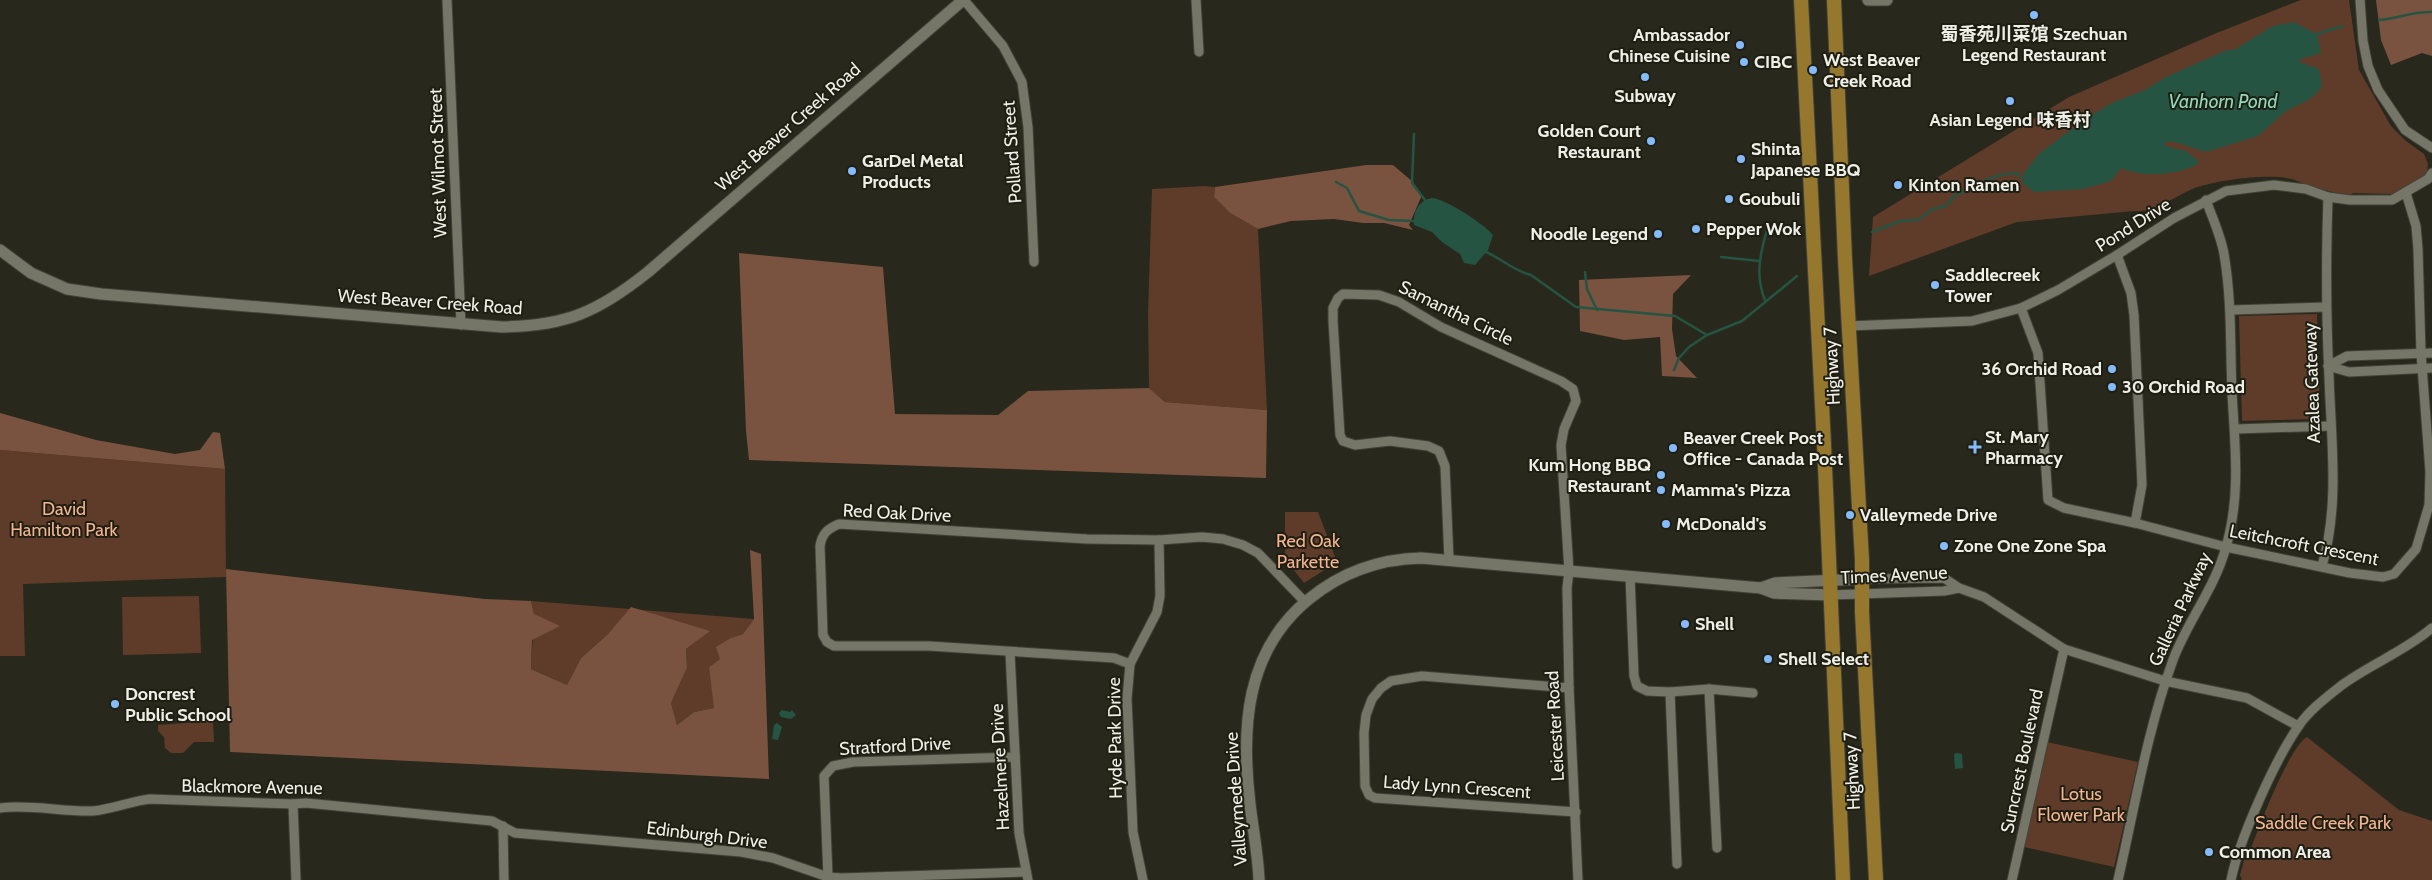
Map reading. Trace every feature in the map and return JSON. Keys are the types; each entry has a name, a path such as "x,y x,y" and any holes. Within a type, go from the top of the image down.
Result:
{"main road":[{"name":"Highway 7","path":"1801,0 1831,595 1843,880"},
{"name":"Highway 7","path":"1834,0 1848,326 1876,880"}],"street":[{"name":"West Wilmot Street","path":"447,0 461,325"},
{"name":"West Beaver Creek Road","path":"0,250 31,273 67,289 96,294 461,325 534,326 580,316 612,300 648,272 964,0"},
{"name":"Pollard Street","path":"964,0 1003,46 1023,87 1028,127 1034,262"},
{"path":"1196,0 1199,52"},
{"path":"1868,0 1887,0"},
{"path":"2360,0 2363,41 2368,66 2378,90 2405,130 2432,148"},
{"name":"Pond Drive","path":"1848,326 1972,321 2021,308 2058,290 2117,255 2140,238 2206,200 2226,191 2274,185 2306,189 2328,197 2363,202 2392,200 2406,194 2428,179 2432,173"},
{"name":"Leitchcroft Crescent","path":"2021,308 2038,353 2048,500 2064,508 2135,523 2226,547 2350,573 2383,577 2394,574 2416,549 2429,505 2427,368 2421,353 2416,226 2406,194"},
{"name":"Azalea Gateway","path":"2322,566 2328,546 2334,497 2326,307 2328,197"},
{"name":"Galleria Parkway","path":"2118,880 2156,707 2174,657 2219,568 2226,547 2236,498 2236,429 2232,396 2231,310 2224,252 2206,200"},
{"path":"2117,255 2131,293 2134,315 2142,485 2135,523"},
{"name":"Samantha Circle","path":"1449,560 1445,466 1439,452 1428,446 1390,441 1355,445 1344,441 1340,435 1333,308 1338,298 1343,294 1352,293 1389,298 1441,327 1561,381 1573,389 1576,401 1564,429 1561,445 1569,571"},
{"path":"2231,310 2326,307"},
{"path":"2328,366 2347,356 2432,353"},
{"path":"2328,366 2349,372 2427,368"},
{"path":"2236,429 2331,426"},
{"name":"Red Oak Drive","path":"1130,664 1114,658 928,646 834,646 827,642 823,635 821,536 829,528 839,524 846,524 1087,539 1159,540 1202,537 1224,539 1243,545 1258,554 1306,602"},
{"name":"Hyde Park Drive","path":"1143,880 1134,832 1127,699 1130,664 1157,612 1160,596 1159,540"},
{"name":"Valleymede Drive","path":"1259,880 1257,846 1250,802 1247,732 1249,702 1259,666 1272,640 1284,622 1326,586 1366,566 1384,561 1411,558 1449,560 1762,588 1774,593 1831,595"},
{"name":"Leicester Road","path":"1569,571 1567,588 1568,688 1576,812 1578,880"},
{"path":"1630,576 1634,676 1637,686 1647,691 1670,692 1709,689 1754,693"},
{"name":"Times Avenue","path":"1862,579 1944,578 1959,588 1984,597 2064,648 2165,680 2247,698 2298,726"},
{"name":"Valleymede Drive","path":"1762,588 1775,583 1862,579"},
{"name":"Times Avenue","path":"1831,595 1944,591 1959,588"},
{"path":"2231,880 2255,812 2298,726 2340,687 2367,668 2387,659 2432,628"},
{"name":"Suncrest Boulevard","path":"2012,880 2064,648"},
{"name":"Hazelmere Drive","path":"1010,652 1019,833 1027,876"},
{"name":"Lady Lynn Crescent","path":"1568,688 1422,676 1391,681 1381,688 1372,699 1366,715 1364,733 1365,786 1369,795 1375,798 1576,812"},
{"path":"1709,689 1717,848"},
{"path":"1670,692 1677,864"},
{"name":"Stratford Drive","path":"828,877 824,776 833,766 853,762 1015,757"},
{"name":"Blackmore Avenue","path":"0,808 93,811 122,806 135,800 150,799 306,803 492,821 503,826"},
{"path":"293,804 296,880"},
{"path":"503,826 504,880"},
{"name":"Edinburgh Drive","path":"503,826 515,833 741,852 773,858 828,877 1027,876"}],"green space":[{"path":"2301,0 2349,0 2359,70 2391,126 2406,141 2424,154 2428,164 2427,172 2422,178 2392,194 2353,193 2349,196 2283,178 2252,177 2221,181 2190,190 2159,206 2143,211 2017,222 1869,276 1873,217 2069,97 2214,34"},
{"path":"1215,187 1214,197 1230,213 1258,229 1267,410 1165,402 1149,388 1148,314 1152,189"},
{"path":"2317,314 2320,419 2242,421 2239,316"},
{"name":"David Hamilton Park","path":"0,450 225,469 226,577 23,584 25,656 0,656"},
{"name":"Red Oak Parkette","path":"1285,512 1318,512 1337,562 1304,583 1285,559"},
{"path":"199,596 201,653 123,655 122,597"},
{"path":"531,601 630,609 608,634 581,658 567,685 531,669 534,614"},
{"path":"636,609 754,619 743,634 731,638 720,659 709,667 715,708 694,712 677,725 671,703 687,668 686,649 709,631"},
{"path":"213,721 214,742 194,742 183,753 171,753 165,748 164,737 158,731 158,725"},
{"name":"Saddle Creek Park","path":"2307,737 2399,810 2432,821 2432,880 2242,880 2240,875 2245,857 2249,854 2274,791 2291,756"},
{"name":"Lotus Flower Park","path":"2047,742 2138,762 2114,867 2024,847"}],"shaded area":[{"path":"2376,0 2432,0 2432,56 2422,53 2391,65 2381,40"},
{"path":"1366,165 1393,165 1413,182 1422,195 1409,225 1413,230 1384,223 1363,223 1334,219 1291,221 1258,229 1230,213 1214,197 1215,187"},
{"path":"739,253 883,267 895,414 998,415 1028,391 1149,388 1165,402 1267,410 1266,478 749,460 746,431"},
{"path":"1691,275 1673,294 1672,329 1676,356 1697,378 1662,376 1660,337 1624,340 1580,331 1579,280"},
{"path":"0,413 96,440 175,454 200,450 213,432 220,433 225,469 0,450"},
{"path":"750,550 761,554 769,779 230,752 226,569 485,599 531,601 534,614 560,626 532,640 531,669 567,685 581,658 608,634 631,607 710,631 686,649 687,668 671,703 677,725 694,712 714,708 709,667 720,659 716,647 731,638 743,634 754,619"}],"water":[{"name":"Vanhorn Pond","path":"2293,22 2317,34 2321,53 2301,59 2299,62 2319,69 2322,87 2310,99 2286,111 2258,136 2206,152 2175,142 2165,142 2165,146 2186,151 2198,161 2198,164 2190,168 2170,173 2139,173 2121,168 2111,181 2083,189 2034,192 2022,183 2024,173 2040,153 2085,119 2112,103 2145,90 2166,77 2227,50 2234,50 2273,26"},
{"path":"1432,198 1438,199 1464,213 1493,235 1488,250 1475,265 1464,263 1460,254 1442,242 1432,232 1414,225 1414,216 1417,208 1423,201"},
{"path":"782,710 790,712 792,710 796,715 791,719 781,717 779,713"},
{"path":"777,723 782,727 778,740 772,739 774,725"},
{"path":"1954,754 1962,754 1963,768 1955,769"}],"waterway":[{"path":"2379,20 2432,12"},
{"path":"2317,34 2342,26"},
{"path":"1414,134 1412,183 1425,200"},
{"path":"1872,232 1900,221 1918,220 1933,209 1945,206 1958,193 1962,193 1992,178 2017,173 2021,177"},
{"path":"1336,182 1347,188 1359,211 1389,220 1413,221"},
{"path":"1765,300 1759,274 1762,248 1767,230"},
{"path":"1486,252 1519,271 1531,275 1576,307 1675,316 1707,335"},
{"path":"1721,257 1759,261"},
{"path":"1585,272 1587,289 1597,310"},
{"path":"1674,370 1679,358 1689,347 1707,335 1742,321 1797,276"}],"place":[{"name":"蜀香苑川菜馆 Szechuan Legend Restaurant","path":"2034,15"},
{"name":"Ambassador Chinese Cuisine","path":"1740,45"},
{"name":"CIBC","path":"1744,62"},
{"name":"West Beaver Creek Road","path":"1813,70"},
{"name":"Subway","path":"1645,77"},
{"name":"Asian Legend 味香村","path":"2010,101"},
{"name":"Golden Court Restaurant","path":"1651,141"},
{"name":"Shinta Japanese BBQ","path":"1741,159"},
{"name":"GarDel Metal Products","path":"852,171"},
{"name":"Kinton Ramen","path":"1898,185"},
{"name":"Goubuli","path":"1729,199"},
{"name":"Pepper Wok","path":"1696,229"},
{"name":"Noodle Legend","path":"1658,234"},
{"name":"Saddlecreek Tower","path":"1935,285"},
{"name":"36 Orchid Road","path":"2112,369"},
{"name":"30 Orchid Road","path":"2112,387"},
{"name":"St. Mary Pharmacy","path":"1975,447"},
{"name":"Beaver Creek Post Office - Canada Post","path":"1673,448"},
{"name":"Kum Hong BBQ Restaurant","path":"1661,475"},
{"name":"Mamma's Pizza","path":"1661,490"},
{"name":"Valleymede Drive","path":"1850,515"},
{"name":"McDonald's","path":"1666,524"},
{"name":"Zone One Zone Spa","path":"1944,546"},
{"name":"Shell","path":"1685,624"},
{"name":"Shell Select","path":"1768,659"},
{"name":"Doncrest Public School","path":"115,704"},
{"name":"Common Area","path":"2209,852"}]}
